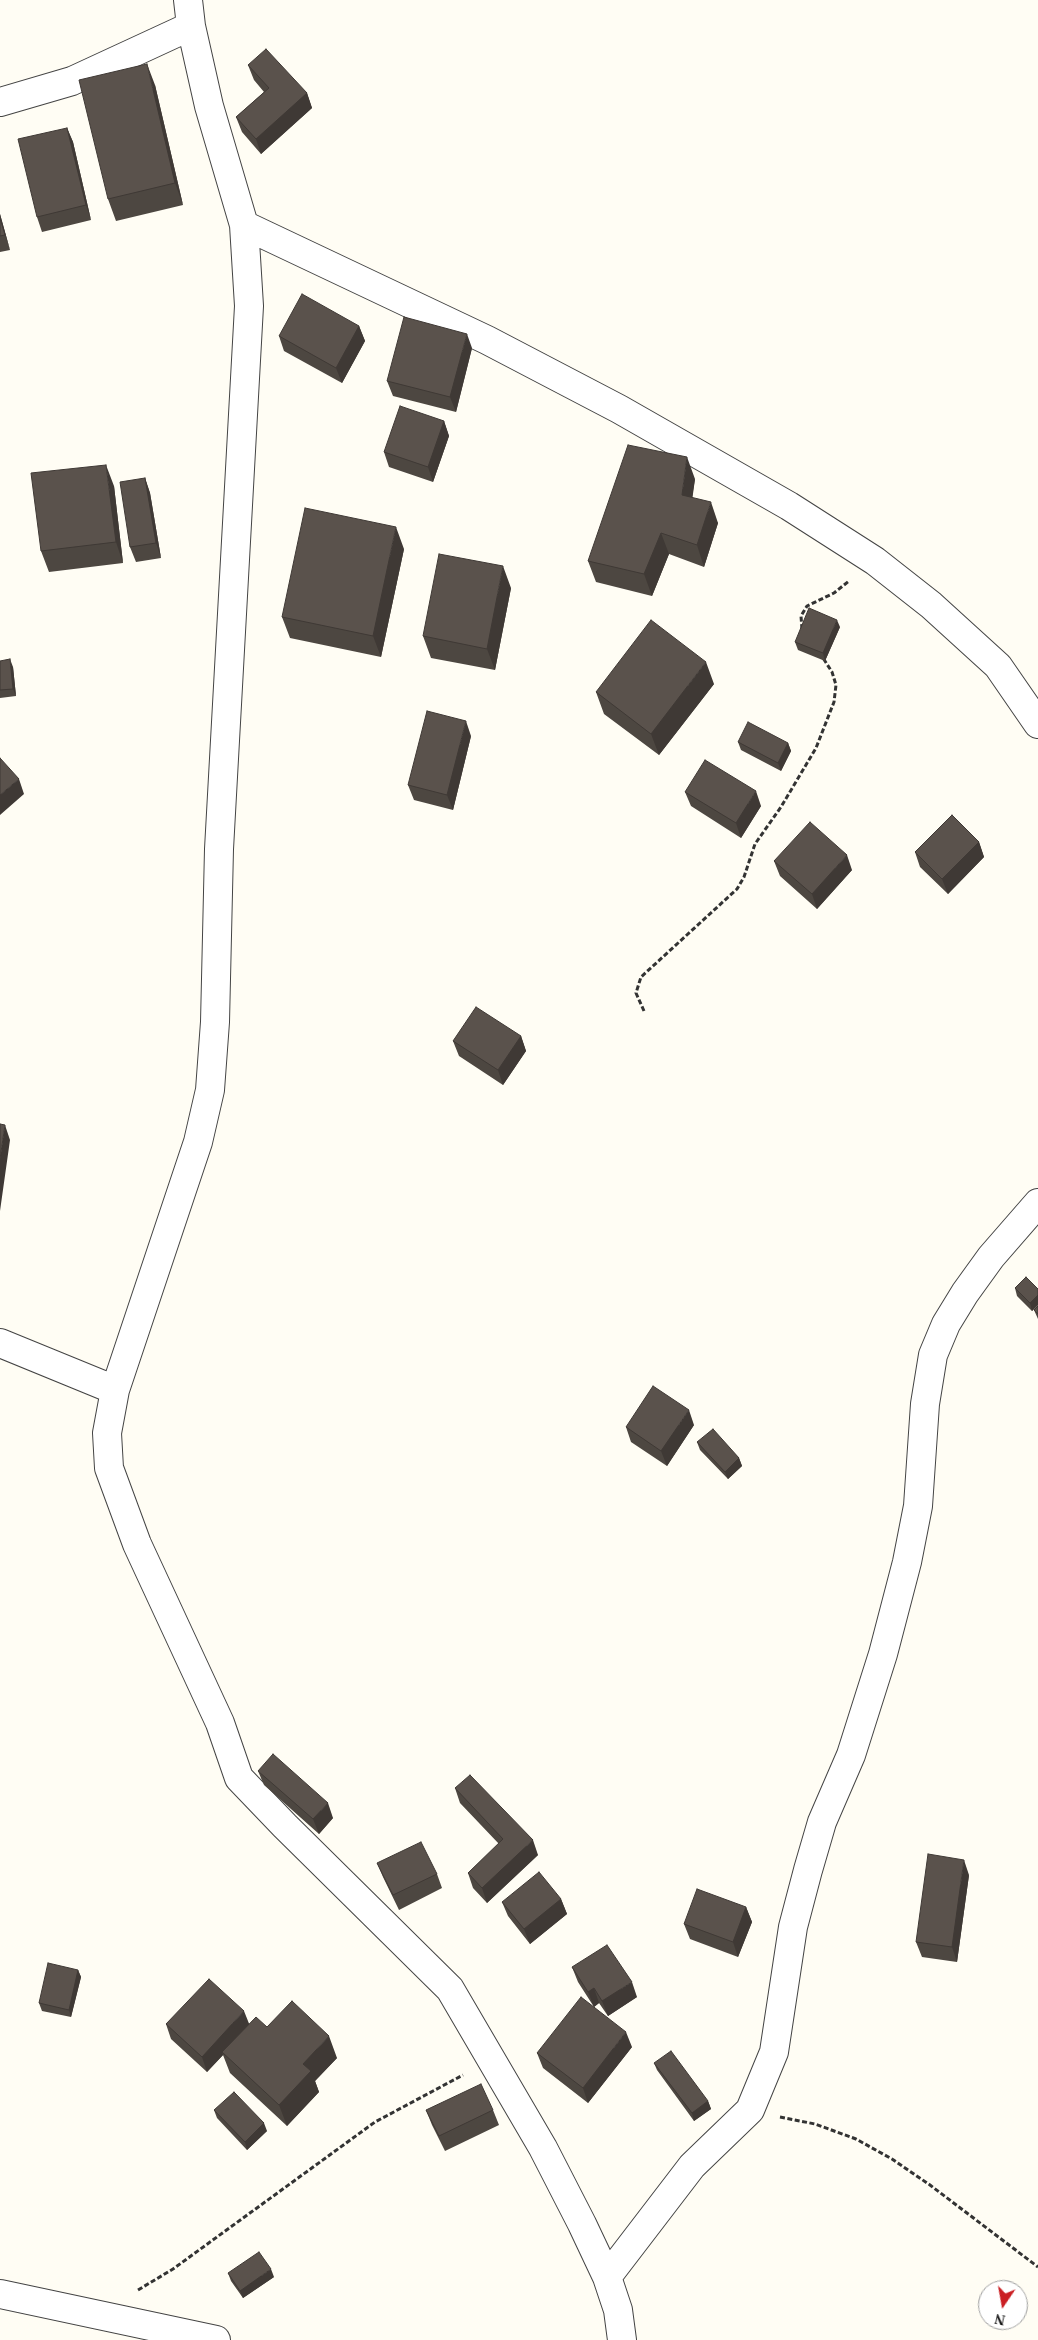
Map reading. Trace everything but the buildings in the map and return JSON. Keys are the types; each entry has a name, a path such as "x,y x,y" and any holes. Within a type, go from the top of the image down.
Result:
{"street":[{"path":"0,102 72,81 190,13 209,106 244,225 249,306 219,849 215,1022 210,1090 198,1142 115,1390 107,1433 109,1468 137,1544 220,1723 239,1778 284,1826 450,1989 543,2148 582,2224 606,2276 618,2310 622,2340"},
{"path":"244,225 486,340 619,409 789,506 875,561 931,605 998,666 1038,724"},
{"path":"606,2276 692,2166 750,2110 774,2052 793,1928 808,1870 822,1822 851,1755 883,1654 906,1562 918,1506 925,1404 933,1355 946,1324 965,1293 991,1257 1038,1203"},
{"path":"0,1343 115,1390"},
{"path":"0,2294 96,2316 216,2340"}],"path":[{"path":"803,631 801,616 807,606 834,593 875,561"},
{"path":"644,1011 636,993 641,977 737,889 744,878 755,844 792,791 816,748 834,702 836,685 832,672 819,653"},
{"path":"96,2316 172,2269 375,2122 492,2059"},
{"path":"750,2110 815,2124 856,2139 892,2159 930,2185 1038,2267"}]}
